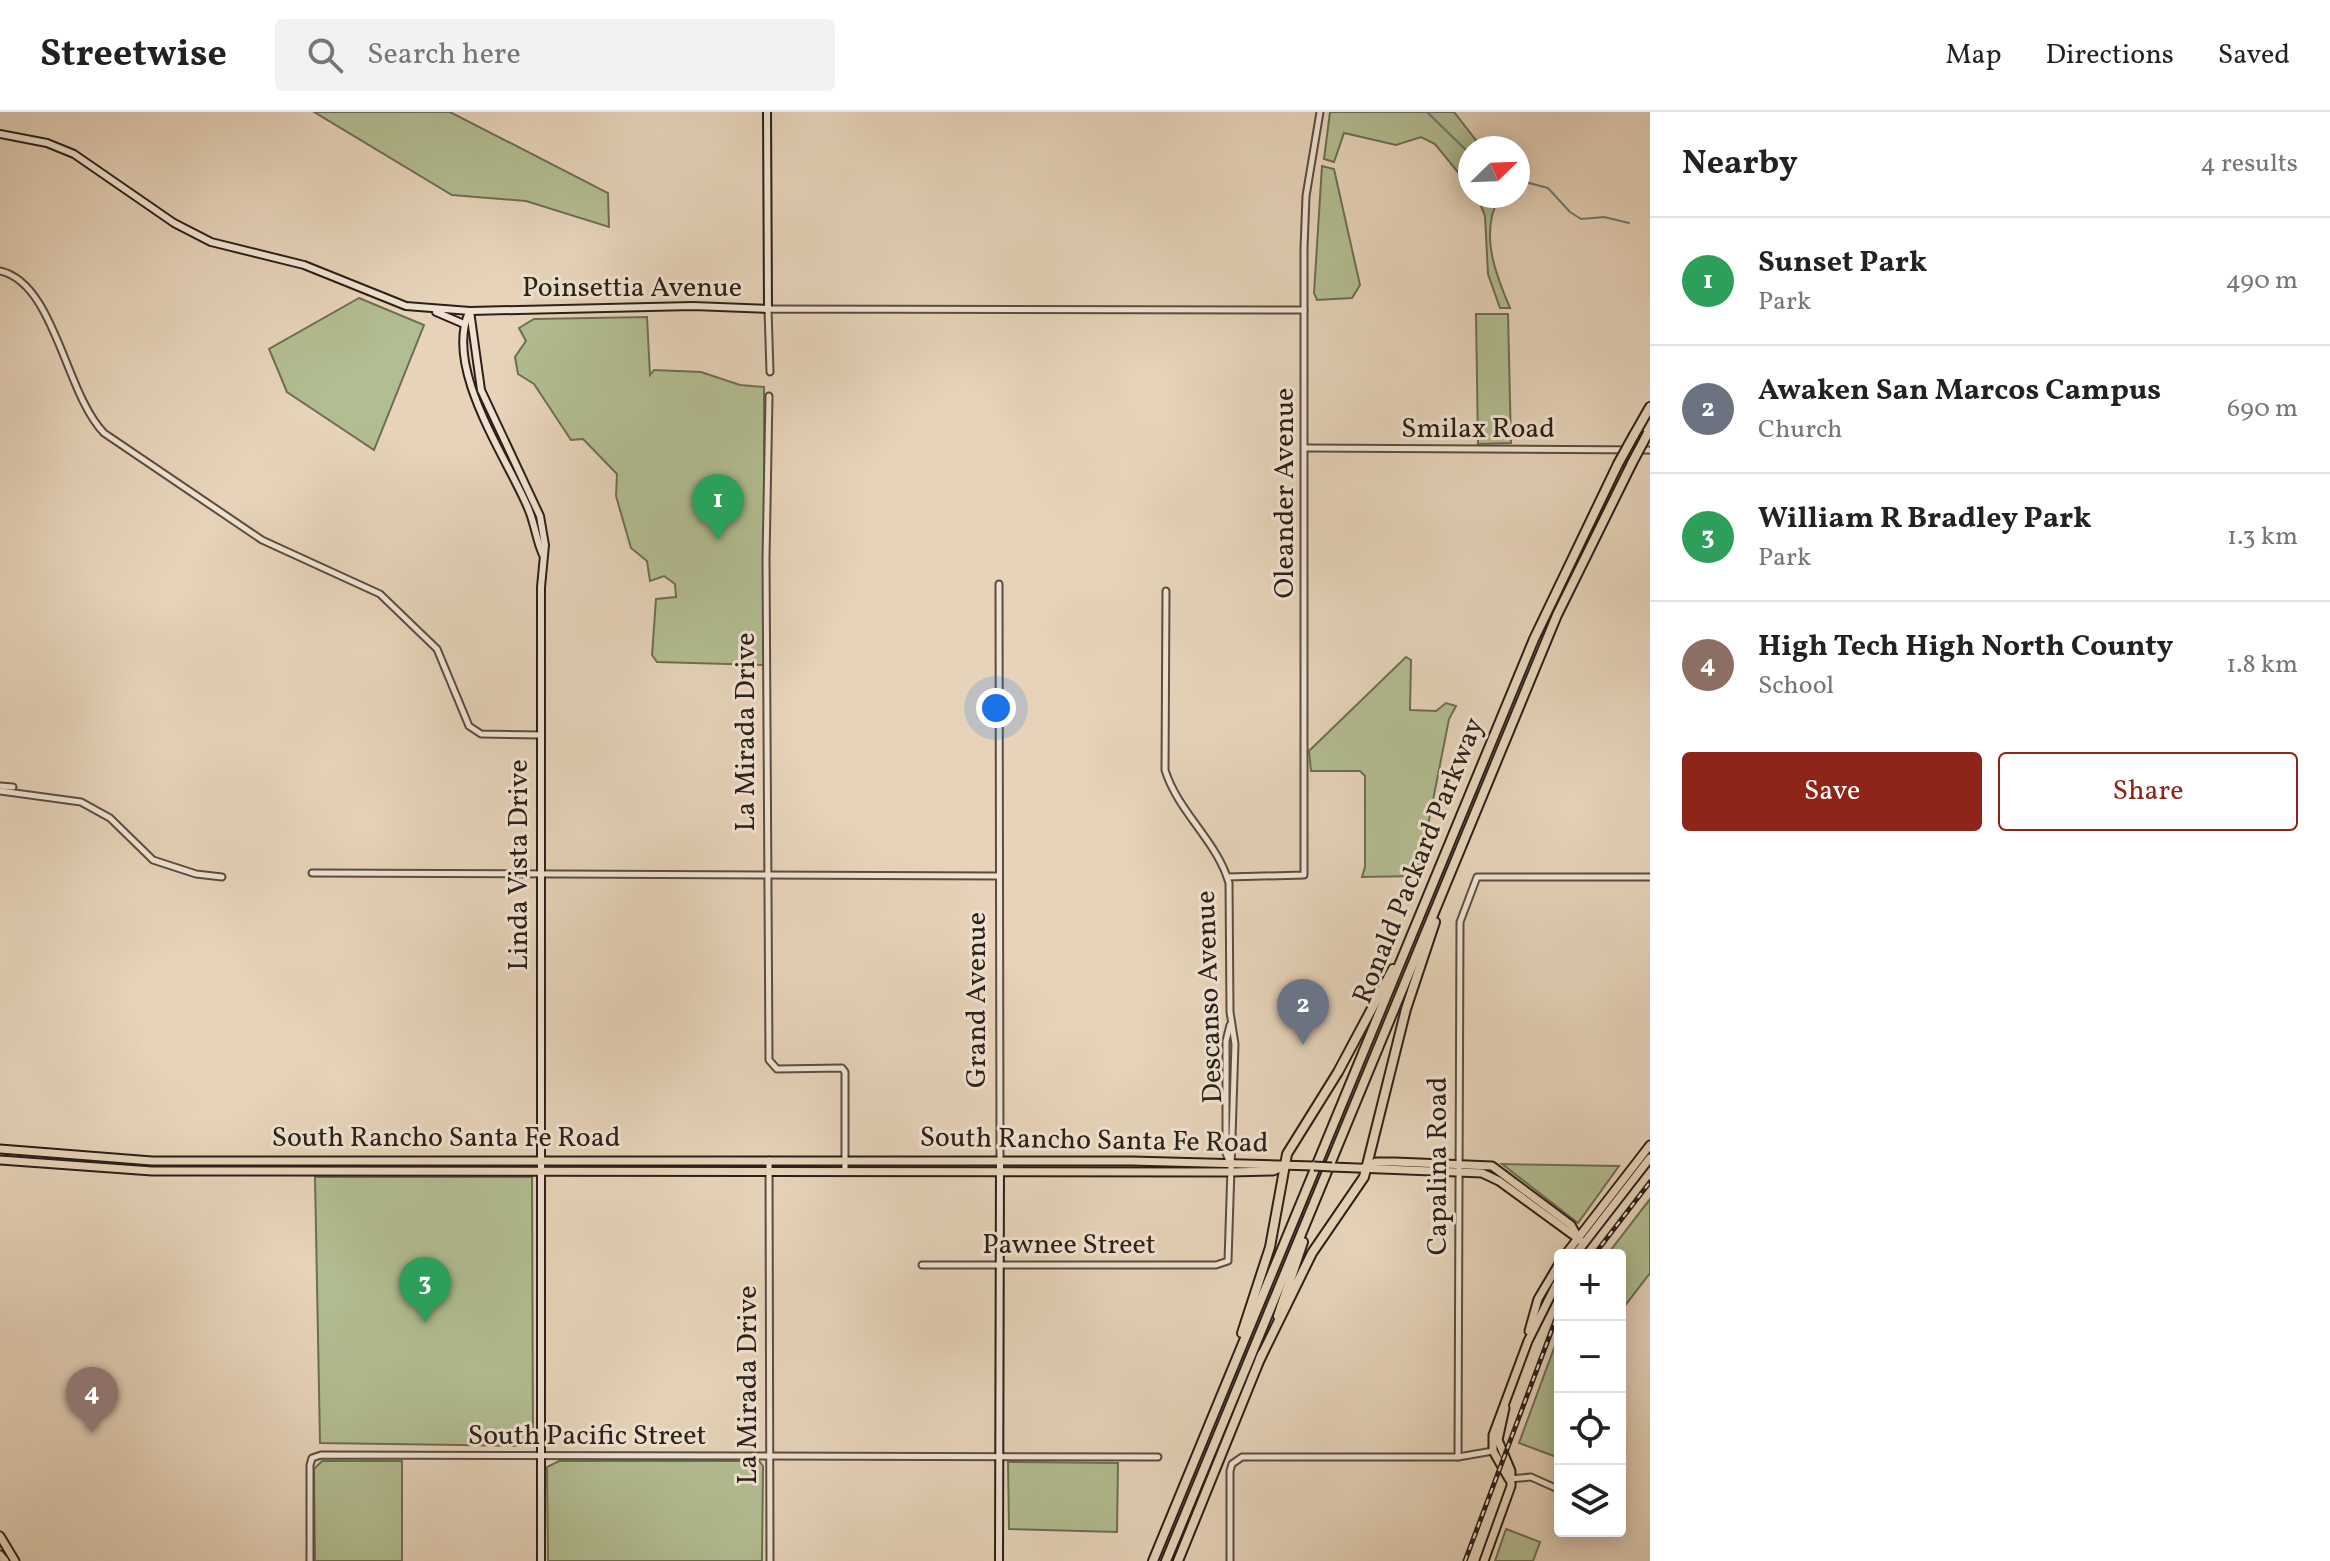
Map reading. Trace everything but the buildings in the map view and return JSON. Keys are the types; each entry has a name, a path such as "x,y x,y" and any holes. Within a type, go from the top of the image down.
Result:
{"highway":[{"name":"Ronald Packard Parkway","path":"1153,1561 1553,594 1650,407"},
{"name":"Ronald Packard Parkway","path":"1166,1561 1557,615 1649,432"},
{"path":"1260,1359 1312,1253 1364,1177 1406,1009 1453,865"},
{"path":"1224,1391 1270,1247 1287,1154 1338,1072 1391,971 1402,960"},
{"path":"1178,1561 1260,1359 1323,1180"}],"main road":[{"path":"767,112 768,309"},
{"name":"Poinsettia Avenue","path":"0,134 47,143 74,154 174,223 211,242 304,265 381,298 433,310 693,306 768,309"},
{"path":"433,310 464,324"},
{"path":"470,311 464,324 469,380 530,512 543,555"},
{"path":"470,311 481,390 540,516 545,545 541,735"},
{"name":"Linda Vista Drive","path":"541,735 541,1561"},
{"path":"1572,1249 1644,1161 1650,1145"},
{"name":"South Rancho Santa Fe Road","path":"0,1149 150,1161 1067,1161 1230,1162 1285,1166"},
{"name":"South Rancho Santa Fe Road","path":"0,1160 152,1171 1230,1172 1273,1171 1285,1166"},
{"name":"Grand Avenue","path":"999,1561 1000,1161"},
{"path":"1052,1171 1067,1161"},
{"path":"1285,1166 1365,1167 1376,1162 1458,1167 1492,1176 1564,1232 1581,1241"},
{"path":"1578,1249 1581,1241"},
{"path":"1528,1341 1534,1308 1554,1273"},
{"path":"1509,1479 1493,1451 1493,1435 1528,1341 1554,1289"},
{"path":"1484,1561 1509,1493 1511,1471 1498,1440 1505,1406"},
{"path":"0,1536 15,1561"},
{"path":"0,1555 5,1561"}],"street":[{"name":"Oleander Avenue","path":"1227,877 1304,875 1306,196 1320,112"},
{"name":"Linda Vista Drive","path":"0,271 17,275 33,293 88,415 104,433 262,540 362,584 400,610 437,649 469,726 481,734 541,735"},
{"name":"Poinsettia Avenue","path":"768,309 1304,310"},
{"path":"768,309 770,372"},
{"name":"La Mirada Drive","path":"769,396 766,559 769,1060 774,1068 842,1068 845,1161"},
{"name":"Smilax Road","path":"1307,448 1650,450"},
{"name":"Grand Avenue","path":"999,584 1000,1161"},
{"name":"Descanso Avenue","path":"1166,591 1165,770 1171,788 1227,877 1231,1024 1235,1057 1233,1154 1230,1162 1230,1256 1225,1263 1216,1265"},
{"path":"0,788 81,802 110,818 153,860 196,874 222,877"},
{"path":"312,873 999,876"},
{"name":"Capalina Road","path":"1458,1457 1460,922 1477,877 1650,877"},
{"name":"La Mirada Drive","path":"769,1160 770,1561"},
{"path":"845,1161 845,1172"},
{"name":"Pawnee Street","path":"922,1265 1216,1265"},
{"path":"1230,1561 1230,1471 1235,1461 1248,1455 1458,1457 1493,1451"},
{"name":"South Pacific Street","path":"310,1561 310,1465 317,1455 1158,1457"},
{"path":"1509,1479 1523,1475 1554,1488"}],"green space":[{"path":"314,112 450,112 608,193 609,227 526,201 452,195"},
{"path":"1330,112 1454,112 1473,136 1458,136 1458,172 1435,144 1421,137 1396,145 1344,133 1334,162 1324,159"},
{"path":"1322,166 1334,169 1360,285 1352,298 1317,300 1314,293"},
{"path":"1482,208 1495,208 1490,238 1492,252 1510,308 1500,308 1488,274 1485,216"},
{"path":"359,298 424,325 374,450 287,392 269,349"},
{"path":"1476,314 1508,314 1511,443 1478,444"},
{"path":"647,317 650,375 654,370 701,372 740,385 764,387 764,665 657,662 652,655 656,599 676,597 675,584 664,576 650,581 647,561 631,548 616,496 617,474 583,439 571,440 534,384 518,374 515,357 526,341 519,328 534,319"},
{"path":"1406,657 1411,660 1410,710 1436,711 1446,703 1456,706 1449,719 1418,876 1362,877 1365,867 1365,776 1360,771 1311,771 1309,751"},
{"path":"1502,1164 1619,1166 1578,1223"},
{"path":"315,1177 532,1177 533,1446 320,1443"},
{"path":"1650,1199 1650,1273 1626,1304 1626,1249 1612,1249"},
{"path":"1554,1348 1554,1456 1519,1443"},
{"path":"322,1461 402,1461 402,1561 315,1561 314,1469"},
{"path":"559,1461 759,1461 763,1466 762,1561 548,1561 547,1467"},
{"path":"1008,1462 1118,1463 1117,1532 1009,1529"},
{"path":"1506,1529 1540,1542 1533,1561 1495,1561"}],"waterway":[{"path":"1427,112 1458,142"},
{"path":"1530,183 1548,188 1570,212 1581,219 1604,217 1629,223"}],"railway":[{"path":"1599,1249 1650,1182"},
{"path":"1465,1561 1555,1321"}],"place":[{"name":"Sunset Park","path":"718,540"},
{"name":"Awaken San Marcos Campus","path":"1303,1045"},
{"name":"William R Bradley Park","path":"425,1323"},
{"name":"High Tech High North County","path":"92,1433"}]}
